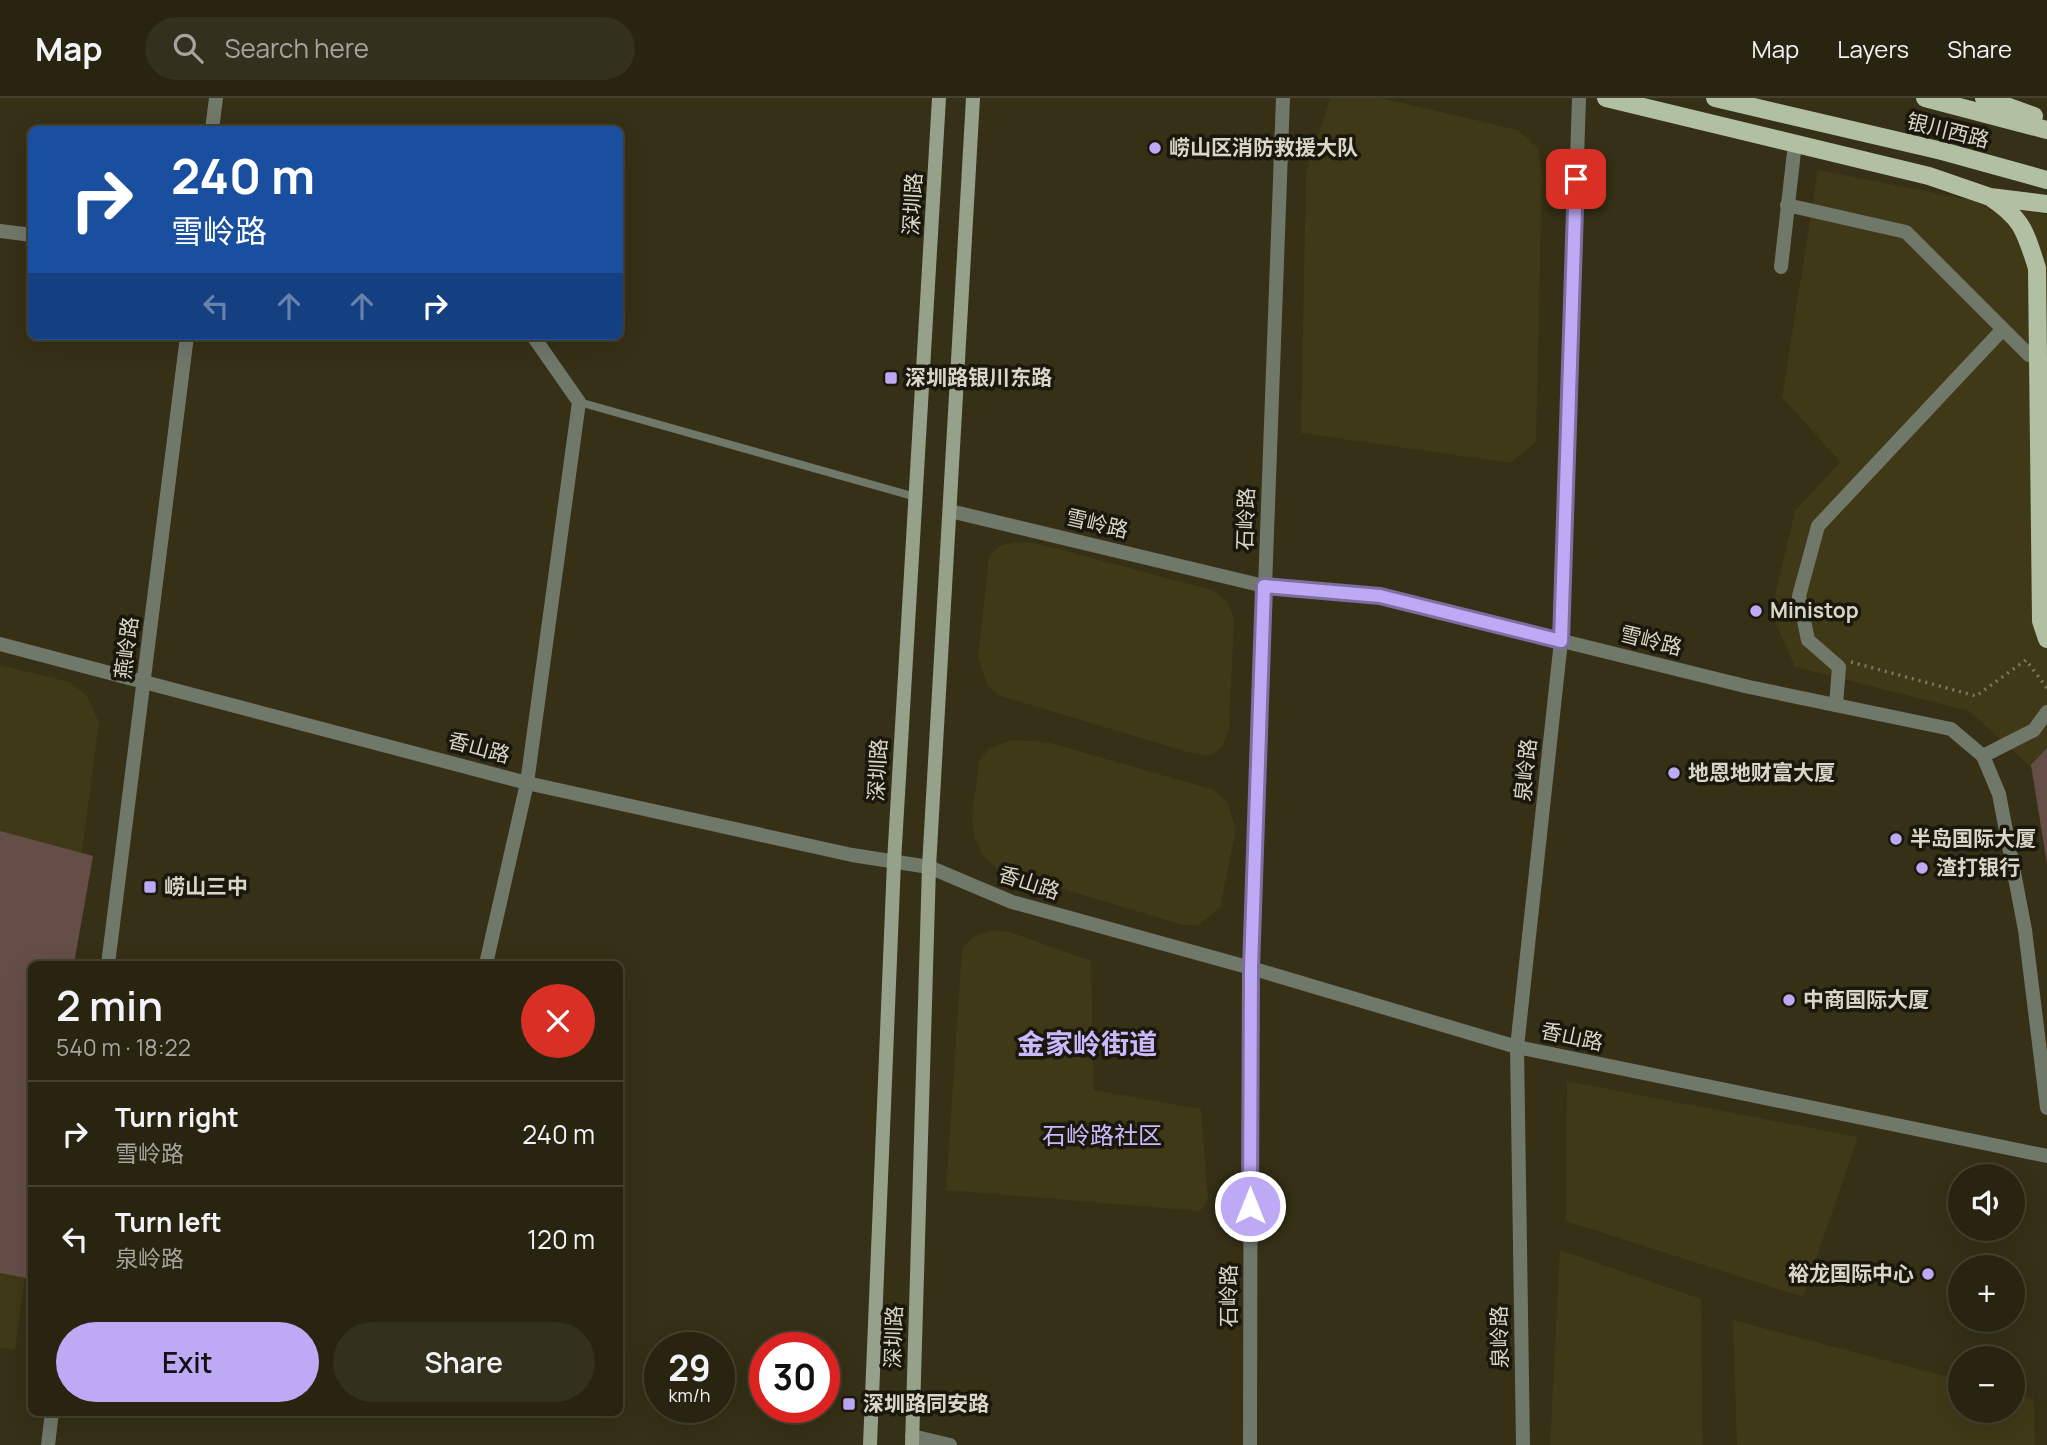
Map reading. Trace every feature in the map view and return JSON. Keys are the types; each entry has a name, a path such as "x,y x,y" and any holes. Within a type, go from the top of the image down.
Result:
{"main road":[{"name":"深圳路","path":"870,1445 894,862 939,98"},
{"name":"深圳路","path":"912,1440 929,867 973,98"},
{"path":"1606,98 1929,176 1990,197 2047,204"},
{"name":"银川西路","path":"1715,98 1942,151 2047,180"},
{"path":"1925,98 2047,130"},
{"path":"1984,98 2047,121"},
{"path":"1990,197 2014,213 2026,236 2036,268 2041,621 2047,639"}],"street":[{"path":"212,126 216,98"},
{"name":"石岭路","path":"1250,1445 1251,968 1283,98"},
{"name":"泉岭路","path":"1523,1445 1517,1047 1561,641 1579,98"},
{"path":"1781,267 1795,143"},
{"path":"1787,205 1906,232 2029,355"},
{"path":"0,230 28,234"},
{"path":"1836,705 1839,667 1808,639 1799,596 1818,526 2003,329"},
{"name":"燕岭路","path":"108,961 187,340"},
{"path":"487,961 527,783 579,402 536,340"},
{"name":"雪岭路","path":"950,511 1264,586 1380,596 1561,641 1951,729 1983,756 1999,794 2022,916 2047,1108"},
{"name":"香山路","path":"0,644 527,783 894,862 929,867 1012,902 1251,968 1517,1047 2047,1156"},
{"path":"1983,756 2034,730 2047,712"},
{"path":"48,1445 52,1416"},
{"path":"912,1440 950,1445"}],"lane":[{"path":"579,402 916,497"}],"path":[{"path":"1826,655 1976,696 2026,660 2047,688"}],"shaded area":[{"path":"1330,98 1381,98 1518,130 1538,148 1542,177 1536,442 1510,463 1301,433 1306,173"},
{"path":"1818,170 2047,215 2047,749 2032,768 1969,711 1795,667 1771,612 1795,511 1840,462 1782,397"},
{"path":"1014,542 1035,543 1212,590 1227,602 1234,619 1229,729 1222,747 1210,756 1191,753 998,695 988,687 978,658 989,556 1000,546"},
{"path":"0,665 70,682 88,697 99,723 67,961 28,961 28,1255 15,1350 0,1348"},
{"path":"1012,740 1047,742 1214,790 1228,803 1236,829 1220,907 1198,926 1183,925 997,869 984,857 975,840 972,817 979,760 990,748"},
{"path":"2047,748 2047,864 2031,765"},
{"path":"0,831 93,856 75,961 28,961 28,1278 0,1273"},
{"path":"992,930 1010,932 1091,961 1094,1090 1201,1109 1208,1200 1200,1211 946,1190 962,949 974,936"},
{"path":"1567,1081 1858,1137 1803,1297 1566,1221"},
{"path":"1560,1250 1701,1299 1703,1445 1550,1445"},
{"path":"1733,1320 1948,1377 1948,1423 2025,1423 2025,1397 2034,1399 2035,1445 1737,1445"}],"place":[{"name":"崂山区消防救援大队","path":"1155,148"},
{"name":"深圳路银川东路","path":"891,378"},
{"name":"Ministop","path":"1756,611"},
{"name":"地恩地财富大厦","path":"1674,773"},
{"name":"半岛国际大厦","path":"1896,839"},
{"name":"渣打银行","path":"1922,868"},
{"name":"崂山三中","path":"150,887"},
{"name":"中商国际大厦","path":"1789,1000"},
{"name":"裕龙国际中心","path":"1928,1274"},
{"name":"深圳路同安路","path":"849,1404"}],"district":[{"name":"金家岭街道","path":"1087,1044"},
{"name":"石岭路社区","path":"1102,1136"}],"route":[{"path":"1250,1206 1251,968 1264,586 1380,596 1561,641 1576,179"}]}
